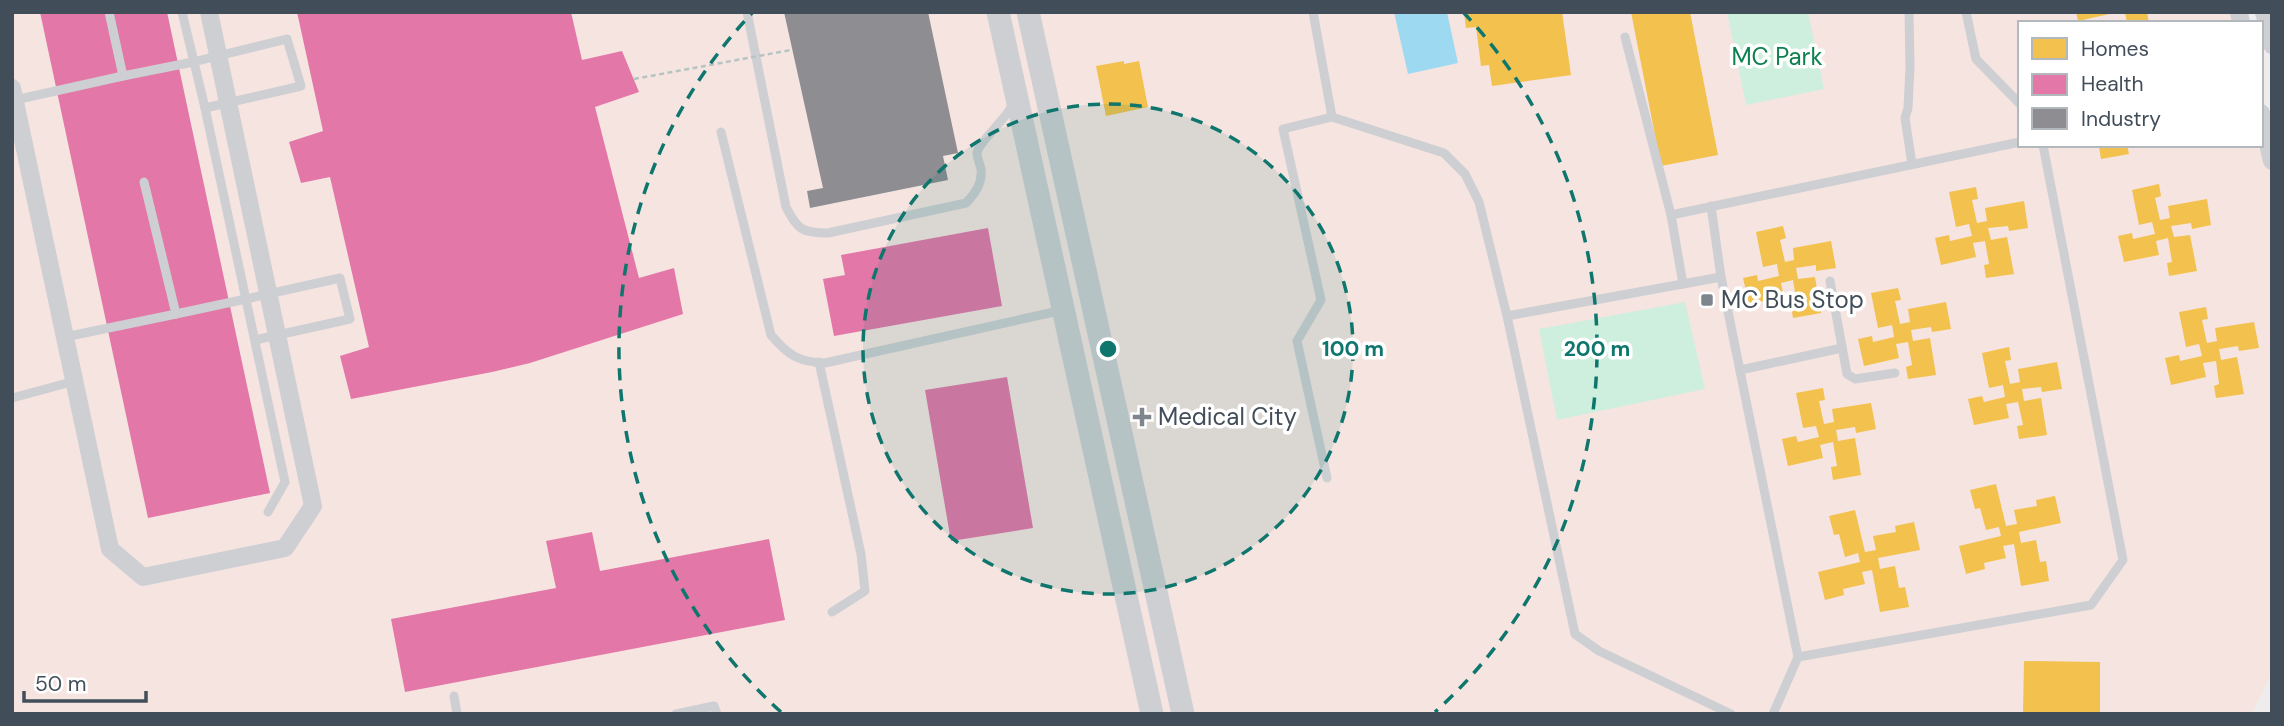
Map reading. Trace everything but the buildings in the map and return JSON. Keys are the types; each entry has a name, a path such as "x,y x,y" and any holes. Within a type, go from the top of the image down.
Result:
{"street":[{"path":"13,94 110,549 144,577 285,548 313,506 209,12"},
{"path":"998,12 1152,714"},
{"path":"1028,12 1183,714"},
{"path":"2264,12 2272,45"},
{"path":"2263,122 2272,161"}],"lane":[{"path":"109,12 123,76"},
{"path":"182,12 285,482 268,512"},
{"path":"747,12 786,208 796,227 809,233 828,233 966,203 976,192 982,172 977,154 983,141 1008,116 1016,96"},
{"path":"1313,12 1332,117"},
{"path":"1909,12 1910,67 1905,118 1912,164"},
{"path":"1966,12 1976,59 2018,102"},
{"path":"1625,37 1671,215 1683,284"},
{"path":"13,94 57,91 287,40 301,86 205,108"},
{"path":"1326,478 1297,341 1321,300 1283,129 1332,117 1444,153 1465,174 1479,202 1507,316 1575,634 1599,652 1731,714"},
{"path":"721,132 771,335 785,352 804,361 849,359 1063,310"},
{"path":"1671,215 2018,142"},
{"path":"1798,657 2091,605 2123,560 2043,147"},
{"path":"144,182 177,314"},
{"path":"1711,206 1721,277 1798,657 1773,714"},
{"path":"1507,316 1721,277"},
{"path":"65,337 340,278 350,318 255,340"},
{"path":"1830,281 1847,374 1855,379 1895,373"},
{"path":"1740,370 1842,348"},
{"path":"819,362 861,554 865,592 832,612"},
{"path":"12,398 75,381"},
{"path":"454,696 457,714"},
{"path":"676,714 714,706 718,714"}],"path":[{"path":"634,79 791,50"}],"shaded area":[{"name":"Medical City","path":"12,12 2237,12 2239,21 2018,21 2018,147 2262,147 2272,161 2272,672 2252,714 12,714"}],"green space":[{"name":"MC Park","path":"1727,12 1808,12 1824,89 1746,105"},
{"path":"1685,302 1705,389 1557,420 1539,329"}],"water":[{"path":"1394,12 1447,12 1458,63 1408,74"}],"place":[{"name":"MC Bus Stop","path":"1707,300"},
{"name":"Medical City","path":"1142,417"}]}
